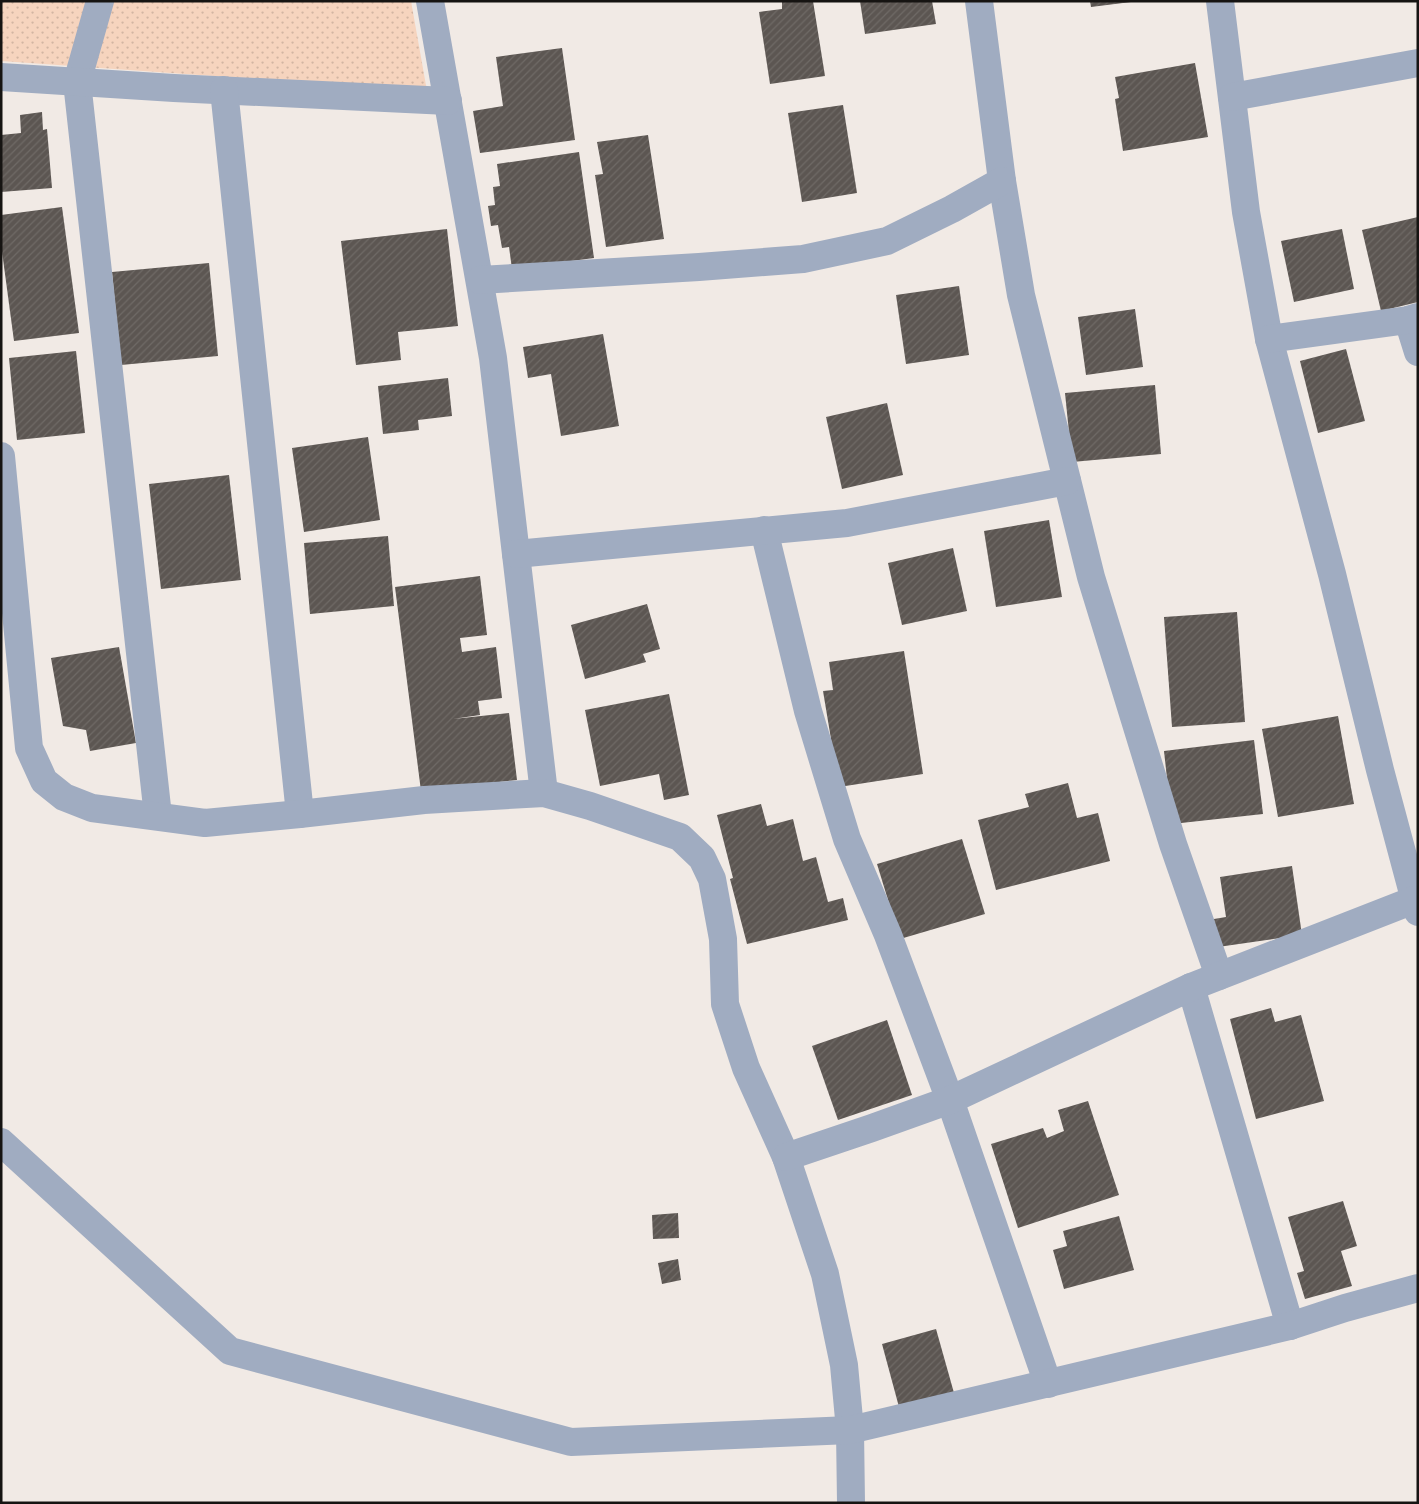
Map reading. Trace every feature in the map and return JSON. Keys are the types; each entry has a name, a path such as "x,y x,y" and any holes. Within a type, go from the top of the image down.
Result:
{"street":[{"path":"100,1 77,82 158,816"},
{"path":"430,1 493,358 544,793"},
{"path":"979,1 1002,181 1021,295 1096,595 1173,844 1219,976"},
{"path":"786,1157 950,1100 1191,987 1416,906 1411,863 1380,770 1332,574 1269,339 1246,212 1220,1"},
{"path":"1232,98 1418,63"},
{"path":"1,77 448,101"},
{"path":"224,90 300,814"},
{"path":"480,280 700,268 803,259 887,241 952,209 1002,181"},
{"path":"1269,339 1413,318 1418,352"},
{"path":"1,456 28,748 44,781 64,797 92,808 205,823 424,800 544,793 590,806 680,837 702,858 712,879 722,939 725,1004 746,1068 786,1157 826,1274 844,1366 850,1430 851,1503"},
{"path":"516,554 764,530 848,524 1067,481"},
{"path":"764,530 808,711 847,839 888,936 950,1100 1048,1384"},
{"path":"1191,987 1290,1326"},
{"path":"1,1142 230,1351 571,1442 850,1430 1290,1326 1345,1308 1418,1288"}],"shaded area":[{"path":"1,1 411,1 427,91 1,61"}],"building":[{"path":"813,1 825,76 770,84 759,12 782,9 782,2"},
{"path":"860,1 932,1 936,24 865,34"},
{"path":"1090,1 1131,1 1131,2 1091,7"},
{"path":"562,48 575,140 480,153 473,111 503,106 496,57"},
{"path":"1195,63 1208,137 1123,151 1115,99 1119,98 1115,77"},
{"path":"843,105 857,193 802,202 788,113"},
{"path":"42,112 43,130 47,129 52,188 1,192 1,135 21,133 20,115"},
{"path":"648,135 664,239 606,247 595,175 603,174 597,142"},
{"path":"579,152 594,258 512,269 509,247 502,248 498,225 491,226 488,206 495,205 493,187 500,186 497,164"},
{"path":"62,207 79,333 14,341 1,244 1,215"},
{"path":"1418,217 1418,302 1381,311 1362,230"},
{"path":"447,229 458,326 398,332 401,360 356,365 341,241"},
{"path":"1342,229 1354,289 1294,302 1281,241"},
{"path":"209,263 218,356 121,365 112,272"},
{"path":"959,286 969,355 906,364 896,295"},
{"path":"1135,309 1143,367 1086,375 1078,317"},
{"path":"603,334 619,426 561,436 551,374 528,378 523,347"},
{"path":"1346,349 1365,421 1318,433 1300,361"},
{"path":"76,351 85,433 17,440 9,358"},
{"path":"448,378 452,416 418,420 419,430 383,434 378,386"},
{"path":"1155,385 1161,454 1072,462 1065,393"},
{"path":"887,403 903,475 842,489 826,417"},
{"path":"368,437 380,520 304,532 292,448"},
{"path":"229,475 241,580 161,589 149,484"},
{"path":"1049,520 1062,597 996,607 984,531"},
{"path":"388,536 394,606 310,614 304,543"},
{"path":"953,548 967,611 902,625 888,563"},
{"path":"480,576 487,635 460,638 462,652 496,647 502,698 478,701 480,715 453,719 509,713 517,780 421,791 395,587"},
{"path":"647,604 660,649 643,654 646,662 585,679 571,625"},
{"path":"1237,612 1245,722 1172,727 1164,617"},
{"path":"119,647 136,743 90,751 86,730 63,726 51,658"},
{"path":"904,651 923,774 839,787 823,691 833,690 829,662"},
{"path":"669,694 689,795 664,800 659,774 600,786 585,710"},
{"path":"1338,716 1354,804 1278,817 1262,729"},
{"path":"1254,740 1263,814 1172,824 1164,751"},
{"path":"1068,783 1077,818 1098,813 1110,861 996,890 978,820 1029,807 1025,794"},
{"path":"761,804 767,826 793,819 803,861 816,857 828,902 843,898 848,920 747,944 730,879 733,878 717,815"},
{"path":"962,839 985,914 900,939 877,864"},
{"path":"1292,866 1302,935 1218,947 1214,919 1226,917 1220,877"},
{"path":"1271,1008 1275,1022 1301,1015 1324,1101 1256,1119 1230,1019"},
{"path":"887,1020 912,1095 838,1120 812,1046"},
{"path":"1088,1101 1119,1195 1018,1228 991,1144 1043,1128 1047,1138 1064,1131 1058,1110"},
{"path":"1343,1201 1357,1246 1341,1251 1352,1286 1305,1299 1297,1273 1304,1271 1288,1217"},
{"path":"678,1213 679,1238 653,1239 652,1215"},
{"path":"1119,1216 1134,1270 1064,1289 1053,1250 1067,1246 1063,1231"},
{"path":"678,1259 681,1280 662,1284 658,1263"},
{"path":"936,1329 954,1393 899,1407 882,1344"}]}
